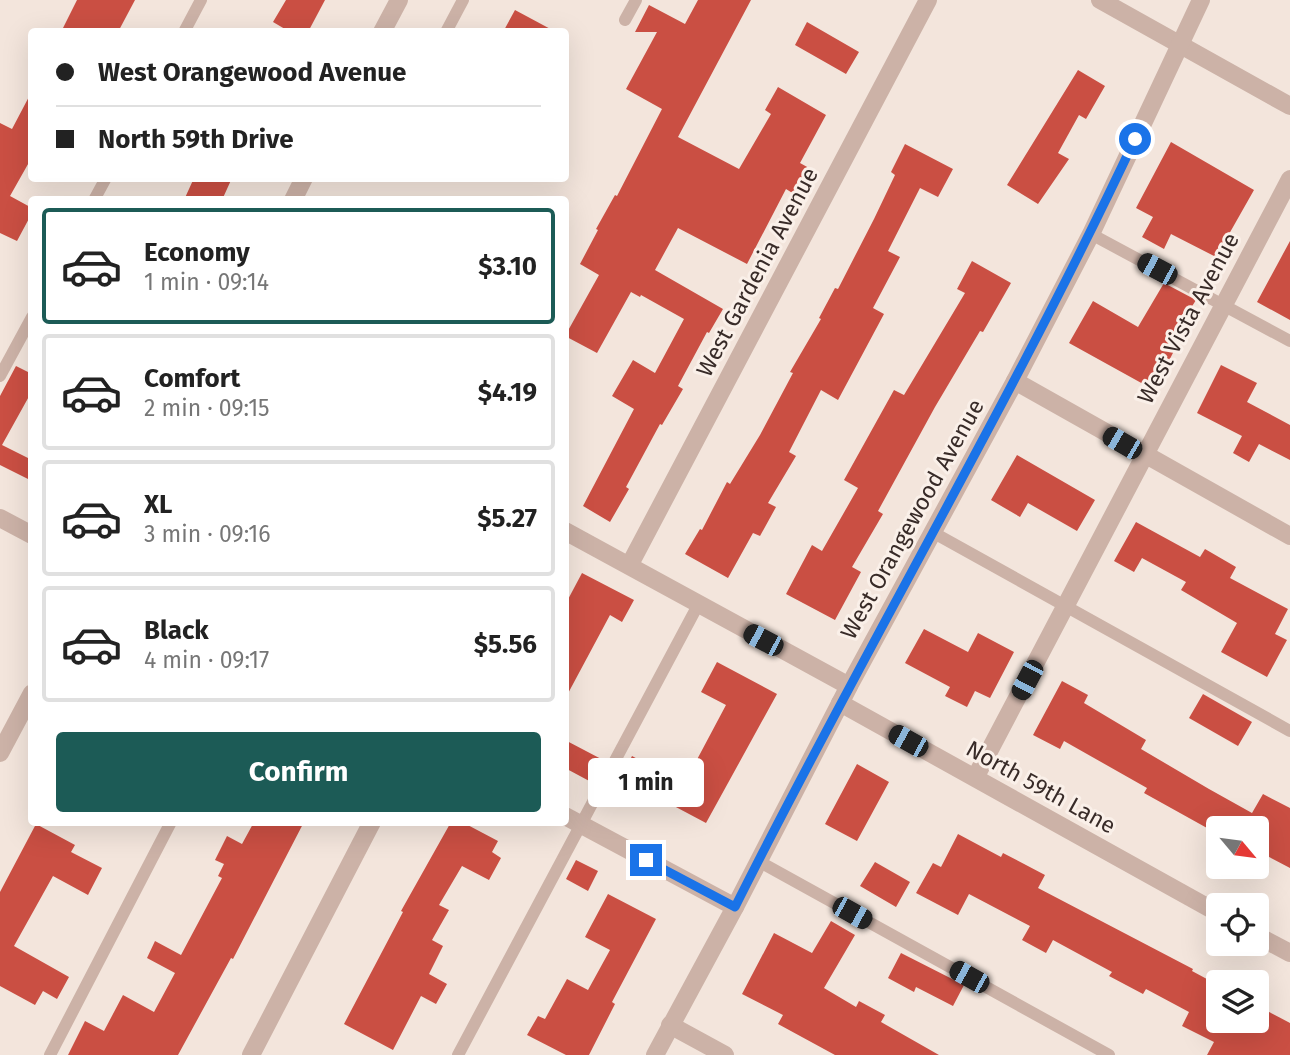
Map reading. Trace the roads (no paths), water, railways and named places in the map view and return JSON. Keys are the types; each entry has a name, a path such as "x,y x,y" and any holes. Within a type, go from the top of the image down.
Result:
{"street":[{"path":"384,28 399,0"},
{"name":"West Gardenia Avenue","path":"629,566 929,0"},
{"path":"1100,0 1290,106"},
{"name":"West Orangewood Avenue","path":"654,1055 735,907 849,686 1015,382 1091,234 1201,0"},
{"name":"West Vista Avenue","path":"975,778 1290,179"},
{"path":"1015,382 1290,537"},
{"path":"0,518 28,533"},
{"path":"569,533 849,686"},
{"path":"0,753 28,700"},
{"name":"North 59th Lane","path":"841,703 1206,906"},
{"path":"572,820 735,907"},
{"path":"251,1055 370,826"},
{"path":"1269,941 1290,953"},
{"path":"670,1025 725,1055"}],"lane":[{"path":"186,28 201,0"},
{"path":"448,28 463,0"},
{"path":"625,20 636,0"},
{"path":"1091,234 1290,341"},
{"path":"0,376 28,324"},
{"path":"933,533 1290,732"},
{"path":"458,1055 572,820 698,605"},
{"path":"50,1055 169,826"},
{"path":"758,861 1109,1055"}]}
